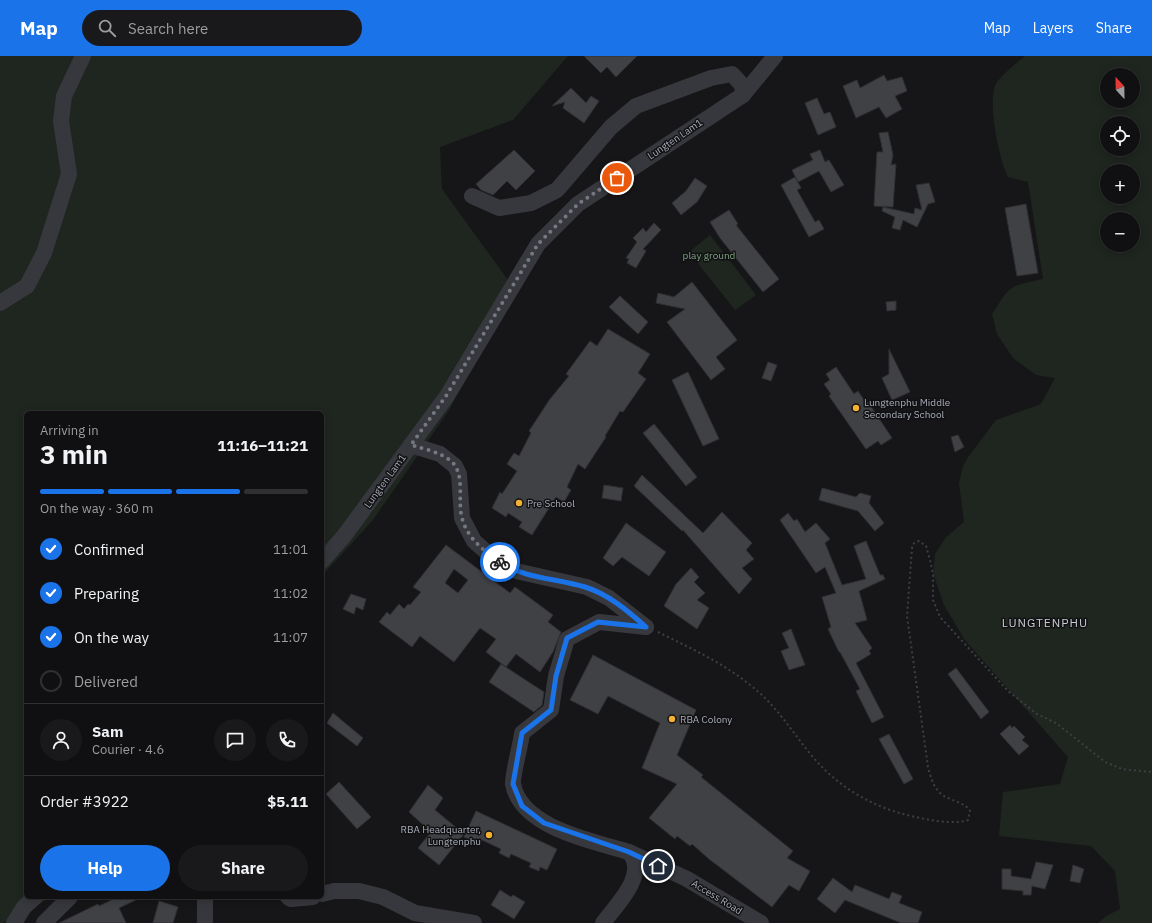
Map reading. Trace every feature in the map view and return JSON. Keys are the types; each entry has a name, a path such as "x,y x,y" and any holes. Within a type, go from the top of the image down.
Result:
{"street":[{"path":"0,303 27,286 44,253 68,174 61,121 64,96 83,56"},
{"name":"Lungten Lam1","path":"324,559 344,536 446,396 538,244 578,204 744,95 775,56"},
{"path":"472,196 499,208 531,203 557,190 611,127 636,106 711,78 732,74 742,85 744,95"},
{"path":"411,445 440,454 455,466 458,474 462,518 474,541 491,556 516,571 587,587 609,598 646,627"},
{"name":"Access Road","path":"646,627 598,622 567,638 556,676 551,710 522,733 513,784 522,806 544,823 629,852 687,879 761,923"},
{"path":"603,923 631,884 636,871 634,858 629,852"},
{"path":"324,894 334,891 359,891 383,897 415,913 474,923"},
{"path":"14,923 24,907 33,899"},
{"path":"44,923 68,899"},
{"path":"205,899 205,923"}],"path":[{"path":"646,627 715,660 754,688 781,715 826,771 856,794 878,806 906,815 943,822 965,821 968,820 970,816 968,808 962,803 945,797 939,792 932,782 928,767 908,616 912,548 913,544 919,541 926,546 930,560 933,574 933,600 940,617 983,666 1008,691 1037,714 1061,727 1105,762 1122,769 1152,772"}],"green space":[{"path":"0,56 568,56 513,120 440,147 442,189 508,280 450,409 373,520 324,574 324,411 24,411 24,899 48,899 3,923 0,923"},
{"path":"1025,56 1152,56 1152,923 1098,923 1106,916 1120,909 1115,871 1091,846 999,836 1003,792 1060,784 1068,757 964,639 944,605 933,573 935,554 946,537 964,522 959,483 963,466 968,457 996,420 1041,404 1055,378 1036,375 1013,358 997,334 992,314 1003,297 1012,288 1023,283 1043,279 1028,182 1008,177 1001,158 995,130 993,116 994,92 996,84"},
{"name":"play ground","path":"710,235 756,295 735,310 689,252"}],"building":[{"path":"584,56 637,56 616,77 607,67 601,73"},
{"path":"884,75 887,81 902,77 907,91 895,96 902,109 886,118 879,107 856,118 843,86 857,80 860,88"},
{"path":"571,88 586,103 591,96 599,101 584,123 563,108 565,102 552,106"},
{"path":"817,98 824,114 830,112 836,127 818,135 805,103"},
{"path":"888,132 893,155 891,165 896,164 893,207 874,206 877,152 883,152 879,133"},
{"path":"514,150 535,171 516,190 507,181 493,195 481,190 476,184"},
{"path":"820,150 825,162 829,160 844,185 831,192 819,171 798,182 792,170 813,160 810,154"},
{"path":"795,177 801,188 797,190 815,222 819,220 824,229 809,237 781,185"},
{"path":"695,178 707,186 697,202 681,215 672,203 686,191"},
{"path":"929,183 935,202 928,204 917,227 903,220 900,230 892,228 895,217 882,211 883,207 914,214 915,208 922,210 916,185"},
{"path":"1026,204 1038,273 1017,276 1005,208"},
{"path":"729,210 738,224 736,225 779,279 763,292 720,238 710,222"},
{"path":"654,223 661,230 643,249 646,251 636,268 627,263 629,259 626,258 637,242 633,238 643,228 646,232"},
{"path":"692,282 737,340 716,357 725,369 711,380 667,322 685,309 656,303 658,293 674,297"},
{"path":"620,296 648,322 638,334 609,307"},
{"path":"896,301 896,310 887,311 886,302"},
{"path":"608,329 650,354 638,373 646,379 623,412 620,411 605,436 606,437 585,469 578,464 567,487 571,490 564,502 556,497 532,535 519,527 522,522 508,513 506,517 492,508 500,492 502,494 517,471 507,464 514,453 519,456 531,433 529,431 550,399 569,376 566,374 590,341 597,346"},
{"path":"889,349 910,392 892,400 882,378 889,374"},
{"path":"768,362 777,365 771,381 762,378"},
{"path":"836,367 854,394 858,391 866,403 868,402 892,438 881,445 878,441 866,449 829,396 831,394 824,384 830,380 826,374"},
{"path":"688,372 719,439 703,446 672,380"},
{"path":"654,424 697,477 686,486 643,433"},
{"path":"958,435 964,447 955,452 951,437"},
{"path":"642,475 703,533 722,512 752,543 746,550 754,559 742,568 752,579 739,594 683,530 682,531 634,486"},
{"path":"604,485 623,488 621,501 602,498"},
{"path":"822,488 856,497 860,493 871,496 869,503 884,523 875,531 858,511 819,500"},
{"path":"788,513 794,521 797,519 805,532 816,523 830,539 825,543 842,585 866,579 854,546 866,541 880,575 883,575 885,579 859,591 867,620 855,623 872,648 869,651 871,654 856,663 884,717 872,723 856,691 860,689 828,629 831,627 822,597 836,593 825,567 816,573 780,520"},
{"path":"626,523 666,552 649,576 622,557 613,566 603,558"},
{"path":"446,545 510,593 515,587 553,615 548,622 561,632 553,652 540,672 516,654 506,667 486,652 496,639 480,628 454,662 420,636 412,647 379,622 387,612 390,615 399,604 404,609 408,604 410,605 421,592 413,587","holes":["454,569 468,580 458,593 445,583"]},
{"path":"691,568 699,577 694,582 705,593 697,600 709,608 697,629 664,606 676,584"},
{"path":"351,594 366,599 363,610 356,607 354,614 343,609"},
{"path":"791,629 805,665 789,670 781,651 789,648 782,633"},
{"path":"593,655 696,710 677,755 703,775 701,777 793,851 787,858 810,871 799,891 789,885 772,907 709,859 692,844 690,846 677,836 675,839 649,818 677,784 642,768 660,723 608,696 598,714 570,700"},
{"path":"501,664 544,692 542,705 534,712 489,682"},
{"path":"956,668 989,712 981,719 948,674"},
{"path":"333,713 363,738 357,746 327,723"},
{"path":"1010,725 1012,728 1014,726 1025,737 1022,740 1029,746 1019,755 1000,734"},
{"path":"889,734 913,779 904,784 879,739"},
{"path":"339,782 371,817 357,829 326,794"},
{"path":"428,785 443,798 435,810 464,834 439,865 418,848 431,832 409,812"},
{"path":"476,811 557,849 547,870 540,867 539,871 529,867 531,863 511,854 509,858 499,853 501,849 482,840 480,844 464,837"},
{"path":"1036,862 1053,865 1045,889 1032,886 1031,895 1023,895 1023,891 1002,889 1002,869 1011,869 1011,876 1031,879"},
{"path":"1073,865 1084,869 1080,883 1070,881"},
{"path":"833,878 852,892 855,885 889,899 892,892 902,896 899,903 922,912 918,923 901,923 845,900 835,913 817,899"},
{"path":"500,890 511,897 513,895 525,902 514,919 491,905"},
{"path":"114,899 138,899 119,908 126,923 59,923 98,904 99,906"},
{"path":"159,901 178,907 173,923 153,923"}],"way so far":[{"path":"500,562 481,548 474,541 467,530 462,518 458,474 455,466 451,461 440,454 411,445 446,396 538,244 578,204 617,178"}],"place":[{"name":"Lungtenphu Middle Secondary School","path":"856,408"},
{"name":"Pre School","path":"519,503"},
{"name":"RBA Colony","path":"672,719"},
{"name":"RBA Headquarter, Lungtenphu","path":"489,835"}],"district":[{"name":"LUNGTENPHU","path":"1045,622"}],"route":[{"path":"500,562 516,571 587,587 609,598 629,612 646,627 598,622 567,638 556,676 551,710 537,723 522,733 513,784 522,806 544,823 629,852 658,866"}]}
